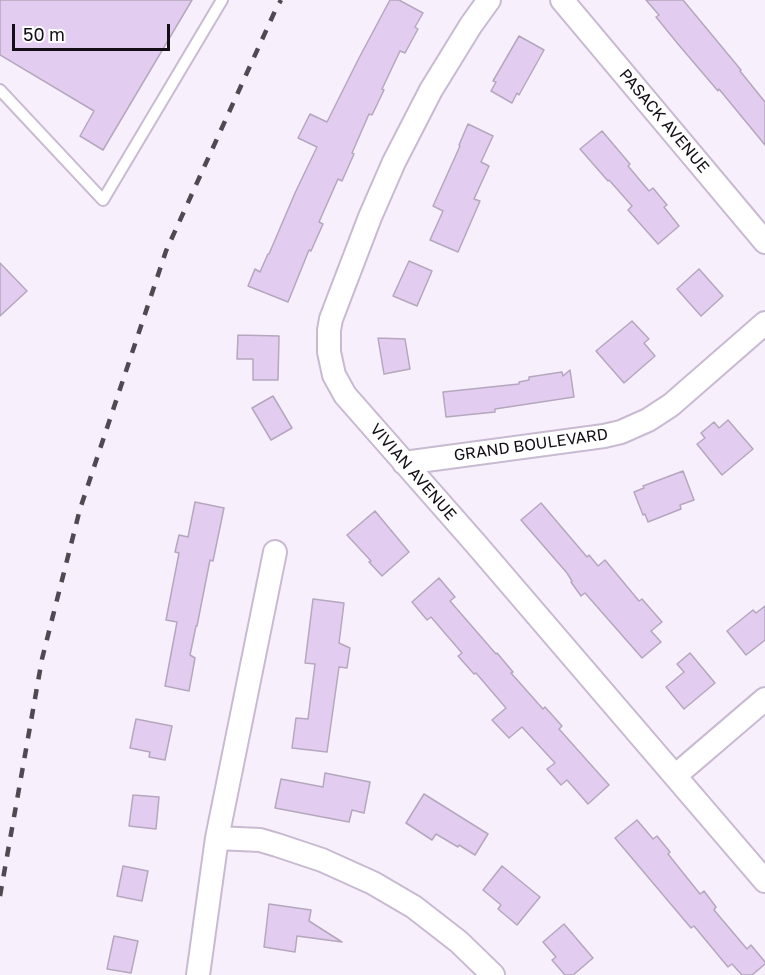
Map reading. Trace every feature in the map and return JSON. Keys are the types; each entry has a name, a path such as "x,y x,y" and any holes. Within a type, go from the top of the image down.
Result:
{"street":[{"name":"VIVIAN AVENUE","path":"489,0 431,90 394,162 370,217 331,319 329,352 334,375 345,395 765,881"},
{"name":"PASACK AVENUE","path":"562,0 765,242"},
{"name":"GRAND BOULEVARD","path":"404,463 621,432 648,420 671,405 765,323"},
{"path":"198,975 217,838 275,552"},
{"path":"675,776 765,699"},
{"path":"217,838 260,840 277,844 322,860 374,883 441,928 493,975"}],"lane":[{"path":"0,90 103,200 222,0"}],"building":[{"path":"0,0 192,0 103,150 80,136 94,111 0,55"},
{"path":"390,0 399,0 423,13 415,27 418,29 405,53 400,51 372,115 369,114 342,181 338,179 319,222 323,224 311,251 309,250 288,302 248,286 255,269 260,272 269,254 317,147 298,138 310,114 327,122"},
{"path":"646,0 683,0 741,70 765,102 765,145 678,44 656,17 659,15"},
{"path":"519,36 544,50 519,95 517,93 512,103 491,91 496,82 493,81"},
{"path":"468,124 493,136 481,162 489,166 474,199 480,201 458,252 430,240 443,211 433,206"},
{"path":"602,131 649,191 653,188 667,205 664,207 679,226 658,244 628,210 632,206 580,149"},
{"path":"409,261 432,271 417,306 393,296"},
{"path":"0,263 27,291 0,316"},
{"path":"699,269 723,296 701,316 677,289"},
{"path":"632,321 649,339 644,343 655,356 624,383 596,351"},
{"path":"238,335 279,336 278,380 253,380 253,359 237,359"},
{"path":"378,338 405,339 410,369 384,374"},
{"path":"570,370 574,397 495,409 495,412 446,417 443,392 519,384 519,382 529,380 529,377 562,372 563,376"},
{"path":"273,396 292,428 271,440 252,408"},
{"path":"728,420 753,449 722,475 697,444 705,438 701,433 714,422 719,428"},
{"path":"683,471 694,500 680,505 681,509 648,522 634,492 644,488 643,486"},
{"path":"195,502 224,508 213,561 210,560 190,655 195,658 189,691 165,686 177,622 166,620 179,553 175,552 179,535 188,537"},
{"path":"541,503 587,557 589,555 598,566 605,560 639,601 642,599 662,622 651,631 661,642 642,658 585,593 581,596 567,573 521,520"},
{"path":"375,511 409,552 382,576 347,535"},
{"path":"439,578 455,597 450,601 543,709 545,707 562,726 559,729 609,785 588,804 567,780 561,785 547,769 555,763 522,727 509,738 492,720 506,708 458,656 462,653 431,617 427,620 412,602"},
{"path":"313,599 344,603 339,643 350,648 347,668 339,667 327,752 292,748 296,718 308,719 315,664 305,663"},
{"path":"765,606 765,640 746,655 727,631 753,610 756,613"},
{"path":"690,653 715,683 684,709 666,687 684,672 677,664"},
{"path":"136,719 172,726 165,760 149,757 150,752 130,748"},
{"path":"325,773 370,782 364,813 352,810 349,822 275,808 281,779 323,787"},
{"path":"424,794 488,834 475,855 436,834 432,840 406,823"},
{"path":"133,795 159,797 156,829 129,826"},
{"path":"637,820 653,839 657,836 670,852 668,854 700,894 704,891 716,907 714,910 747,949 751,945 765,962 752,975 742,975 732,964 728,967 694,926 691,928 615,838"},
{"path":"123,866 148,871 142,901 117,896"},
{"path":"502,866 540,897 517,925 498,909 501,905 483,890"},
{"path":"269,904 311,910 309,921 342,942 297,936 295,952 264,947"},
{"path":"564,924 593,958 573,975 565,975 552,960 556,957 543,942"},
{"path":"114,936 138,941 131,973 107,969"}],"railway":[{"path":"0,896 42,659 80,509 166,251 281,0"}]}
